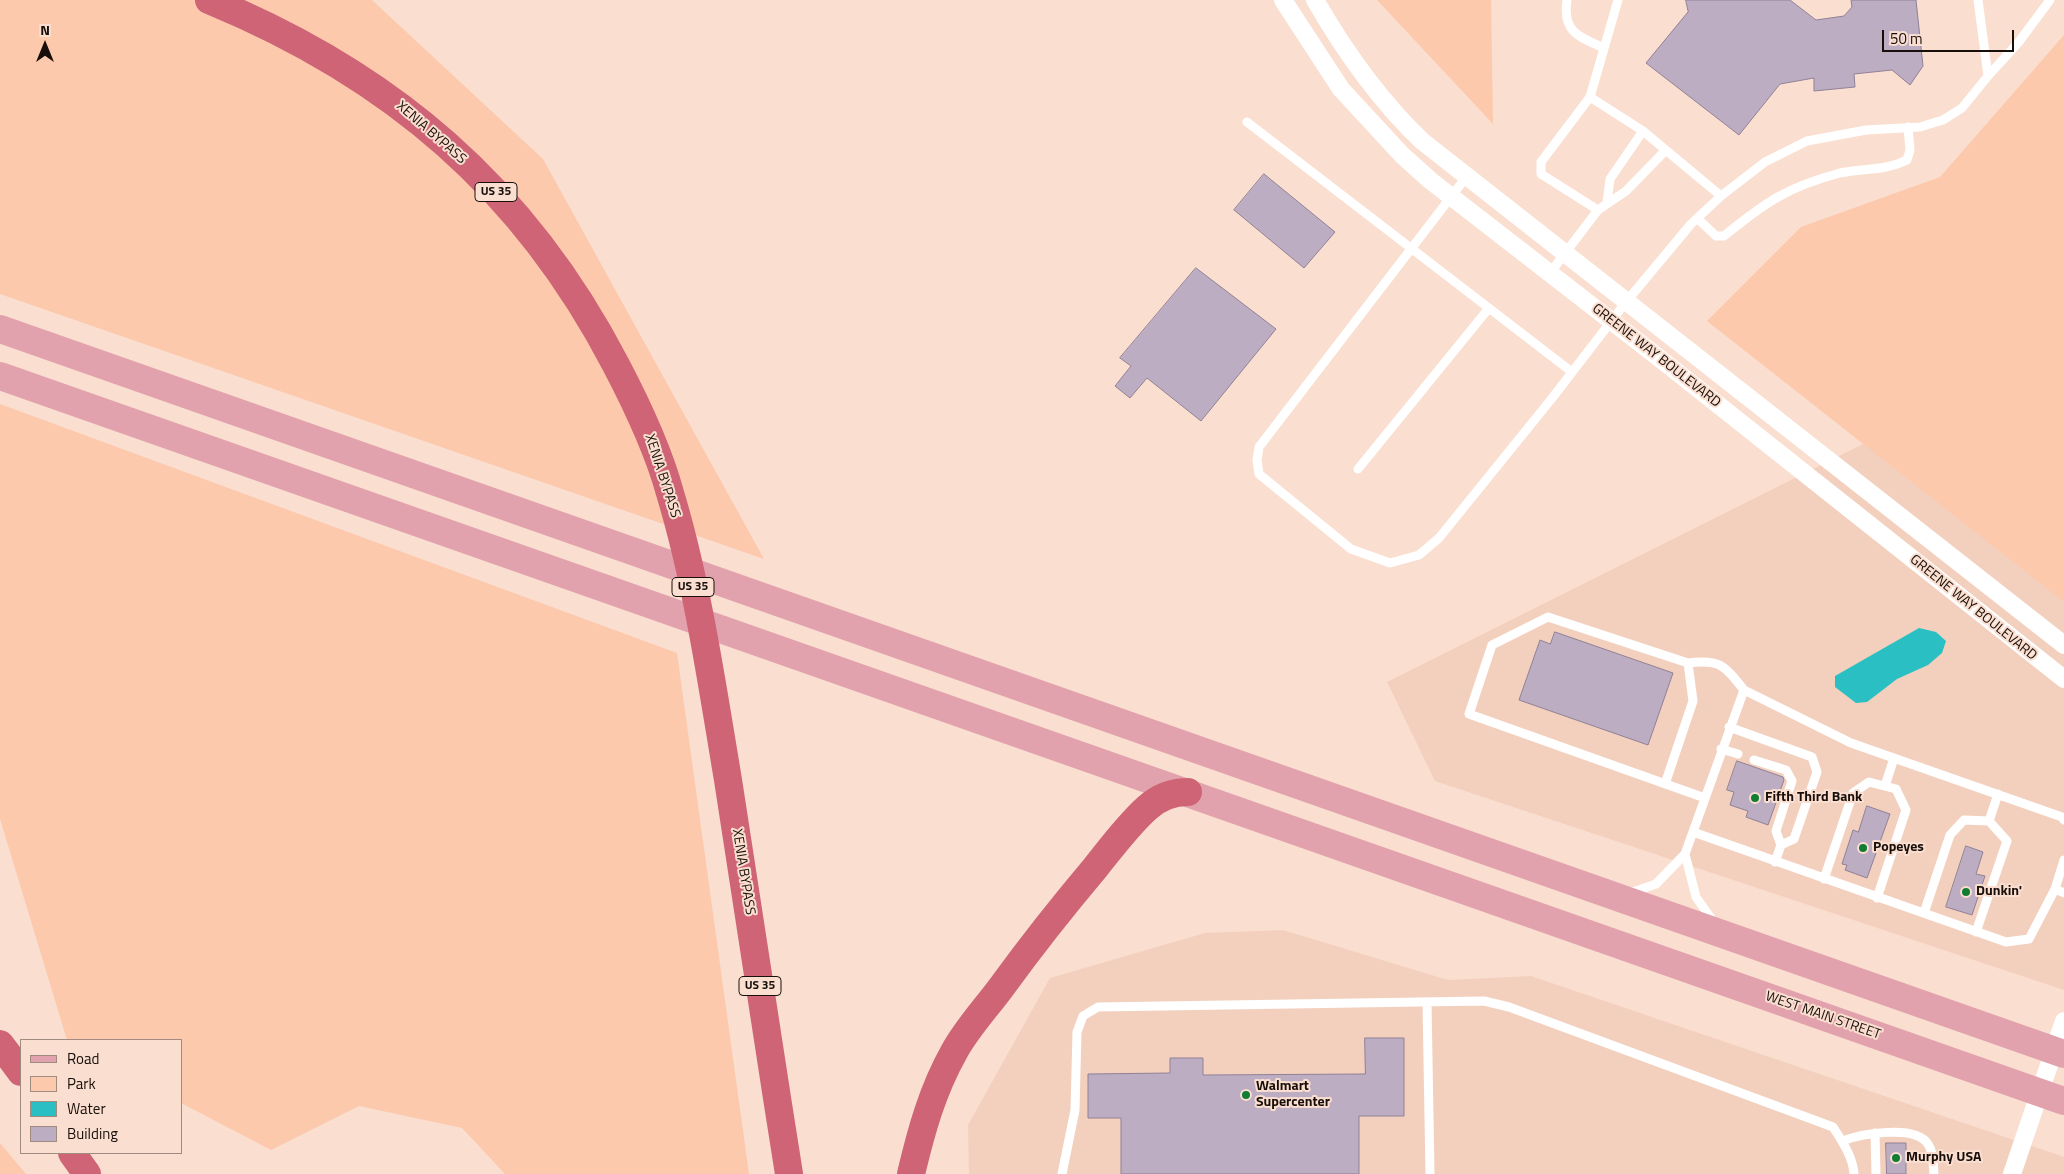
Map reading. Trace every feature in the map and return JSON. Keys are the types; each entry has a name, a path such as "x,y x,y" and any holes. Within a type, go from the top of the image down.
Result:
{"highway":[{"name":"XENIA BYPASS","path":"209,0 279,31 370,83 440,138 502,197 562,274 602,339 645,426 670,491 689,570 712,684 789,1174"},
{"path":"911,1174 922,1126 937,1086 954,1051 1071,896 1132,824 1148,807 1165,796 1178,792 1188,792"},
{"path":"0,1044 20,1071"},
{"path":"0,1060 20,1086"},
{"path":"73,1154 87,1174"},
{"path":"82,1154 97,1174"}],"main road":[{"path":"0,329 1722,932 2059,1052"},
{"name":"WEST MAIN STREET","path":"0,376 1582,930 2052,1097"}],"street":[{"name":"GREENE WAY BOULEVARD","path":"1283,0 1341,88 1402,155 2064,679"},
{"name":"GREENE WAY BOULEVARD","path":"1315,0 1362,75 1395,115 1422,141 2064,645"},
{"path":"2012,1174 2052,1097 2064,1021"}],"lane":[{"path":"1566,0 1564,15 1576,36 1604,48"},
{"path":"1598,210 1540,174 1540,162 1590,97 1618,0"},
{"path":"1978,0 1988,76"},
{"path":"1467,176 1259,447 1257,460 1259,474 1351,549 1390,563 1419,555 1439,538 1572,372 1611,320 1697,218 1721,196 1765,162 1807,141 1866,130 1920,127 1943,120 1962,108 2018,43 2050,0"},
{"path":"1590,97 1643,131 1721,196"},
{"path":"1247,122 1572,372"},
{"path":"1697,218 1716,236 1724,236 1762,204 1791,188 1842,173 1893,168 1907,160 1910,150 1908,128"},
{"path":"1607,202 1610,178 1643,131"},
{"path":"1550,273 1566,255 1598,210 1607,202 1626,191 1665,151"},
{"path":"1358,469 1489,308"},
{"path":"1705,798 1468,714 1492,645 1548,618 1688,664 1710,660 1729,672 1744,690 1851,743 2062,817 2064,820"},
{"path":"1665,784 1693,701 1688,664"},
{"path":"1607,892 1656,884 1685,854 1721,749 1744,690"},
{"path":"1730,727 1812,757 1816,772 1794,839 1781,845"},
{"path":"1721,749 1738,754"},
{"path":"1885,786 1894,758"},
{"path":"1754,760 1786,770 1792,781 1776,831 1781,845 1775,862"},
{"path":"1824,879 1853,793 1869,782 1896,789 1906,810 1877,898"},
{"path":"1989,821 1998,794"},
{"path":"1924,913 1950,835 1964,820 1989,821 2007,841 1976,932"},
{"path":"1693,832 2006,942 2029,939 2055,889 2064,860"},
{"path":"1685,854 1696,896 1722,932"},
{"path":"2055,889 2064,893"},
{"path":"1062,1174 1075,1110 1077,1032 1083,1016 1098,1007 1484,1001 1509,1007 1833,1127 1842,1140 1854,1166 1854,1174"},
{"path":"1427,1002 1430,1174"},
{"path":"1842,1140 1863,1133 1914,1133 1927,1143 1934,1159 1934,1174"},
{"path":"1875,1133 1876,1174"}],"shaded area":[{"path":"2043,354 2064,369 2064,990 1435,781 1387,682"},
{"path":"1283,930 1448,980 1531,976 2064,1157 2064,1174 969,1174 968,1125 1050,978 1205,933"}],"green space":[{"path":"0,0 372,0 543,159 764,559 0,294"},
{"path":"1377,0 1491,0 1493,124"},
{"path":"2064,35 2064,602 1707,321 1801,227 1940,177"},
{"path":"0,404 677,653 749,1174 505,1174 462,1128 359,1106 271,1150 182,1104 182,1039 67,1039 0,819"},
{"path":"0,1143 26,1174 0,1174"}],"water":[{"path":"1919,628 1936,632 1946,641 1942,653 1928,665 1897,679 1867,702 1856,703 1835,687 1835,676"}],"building":[{"path":"1686,0 1790,0 1816,20 1844,16 1852,7 1851,0 1916,0 1923,66 1910,85 1892,70 1854,74 1855,87 1814,91 1814,78 1780,84 1739,135 1646,63 1688,12"},
{"path":"1264,174 1335,232 1304,268 1234,210"},
{"path":"1196,268 1276,329 1201,421 1147,378 1130,398 1115,386 1131,366 1120,358"},
{"path":"1555,632 1673,673 1648,745 1519,700 1540,640 1550,644"},
{"name":"Fifth Third Bank","path":"1737,761 1783,777 1784,780 1768,825 1746,817 1748,811 1730,805 1734,792 1727,790"},
{"name":"Popeyes","path":"1867,806 1890,814 1867,878 1845,870 1847,865 1842,864 1853,830 1858,832"},
{"name":"Dunkin'","path":"1966,846 1983,852 1976,874 1985,876 1972,915 1946,907"},
{"name":"Walmart Supercenter","path":"1365,1038 1404,1038 1404,1116 1359,1116 1359,1174 1121,1174 1121,1118 1088,1118 1088,1074 1170,1073 1170,1058 1203,1058 1203,1075 1365,1074"},
{"name":"Murphy USA","path":"1886,1143 1906,1143 1906,1174 1887,1174"}],"place":[{"name":"Fifth Third Bank","path":"1755,798"},
{"name":"Popeyes","path":"1863,848"},
{"name":"Dunkin'","path":"1966,892"},
{"name":"Walmart Supercenter","path":"1246,1095"},
{"name":"Murphy USA","path":"1896,1158"}]}
